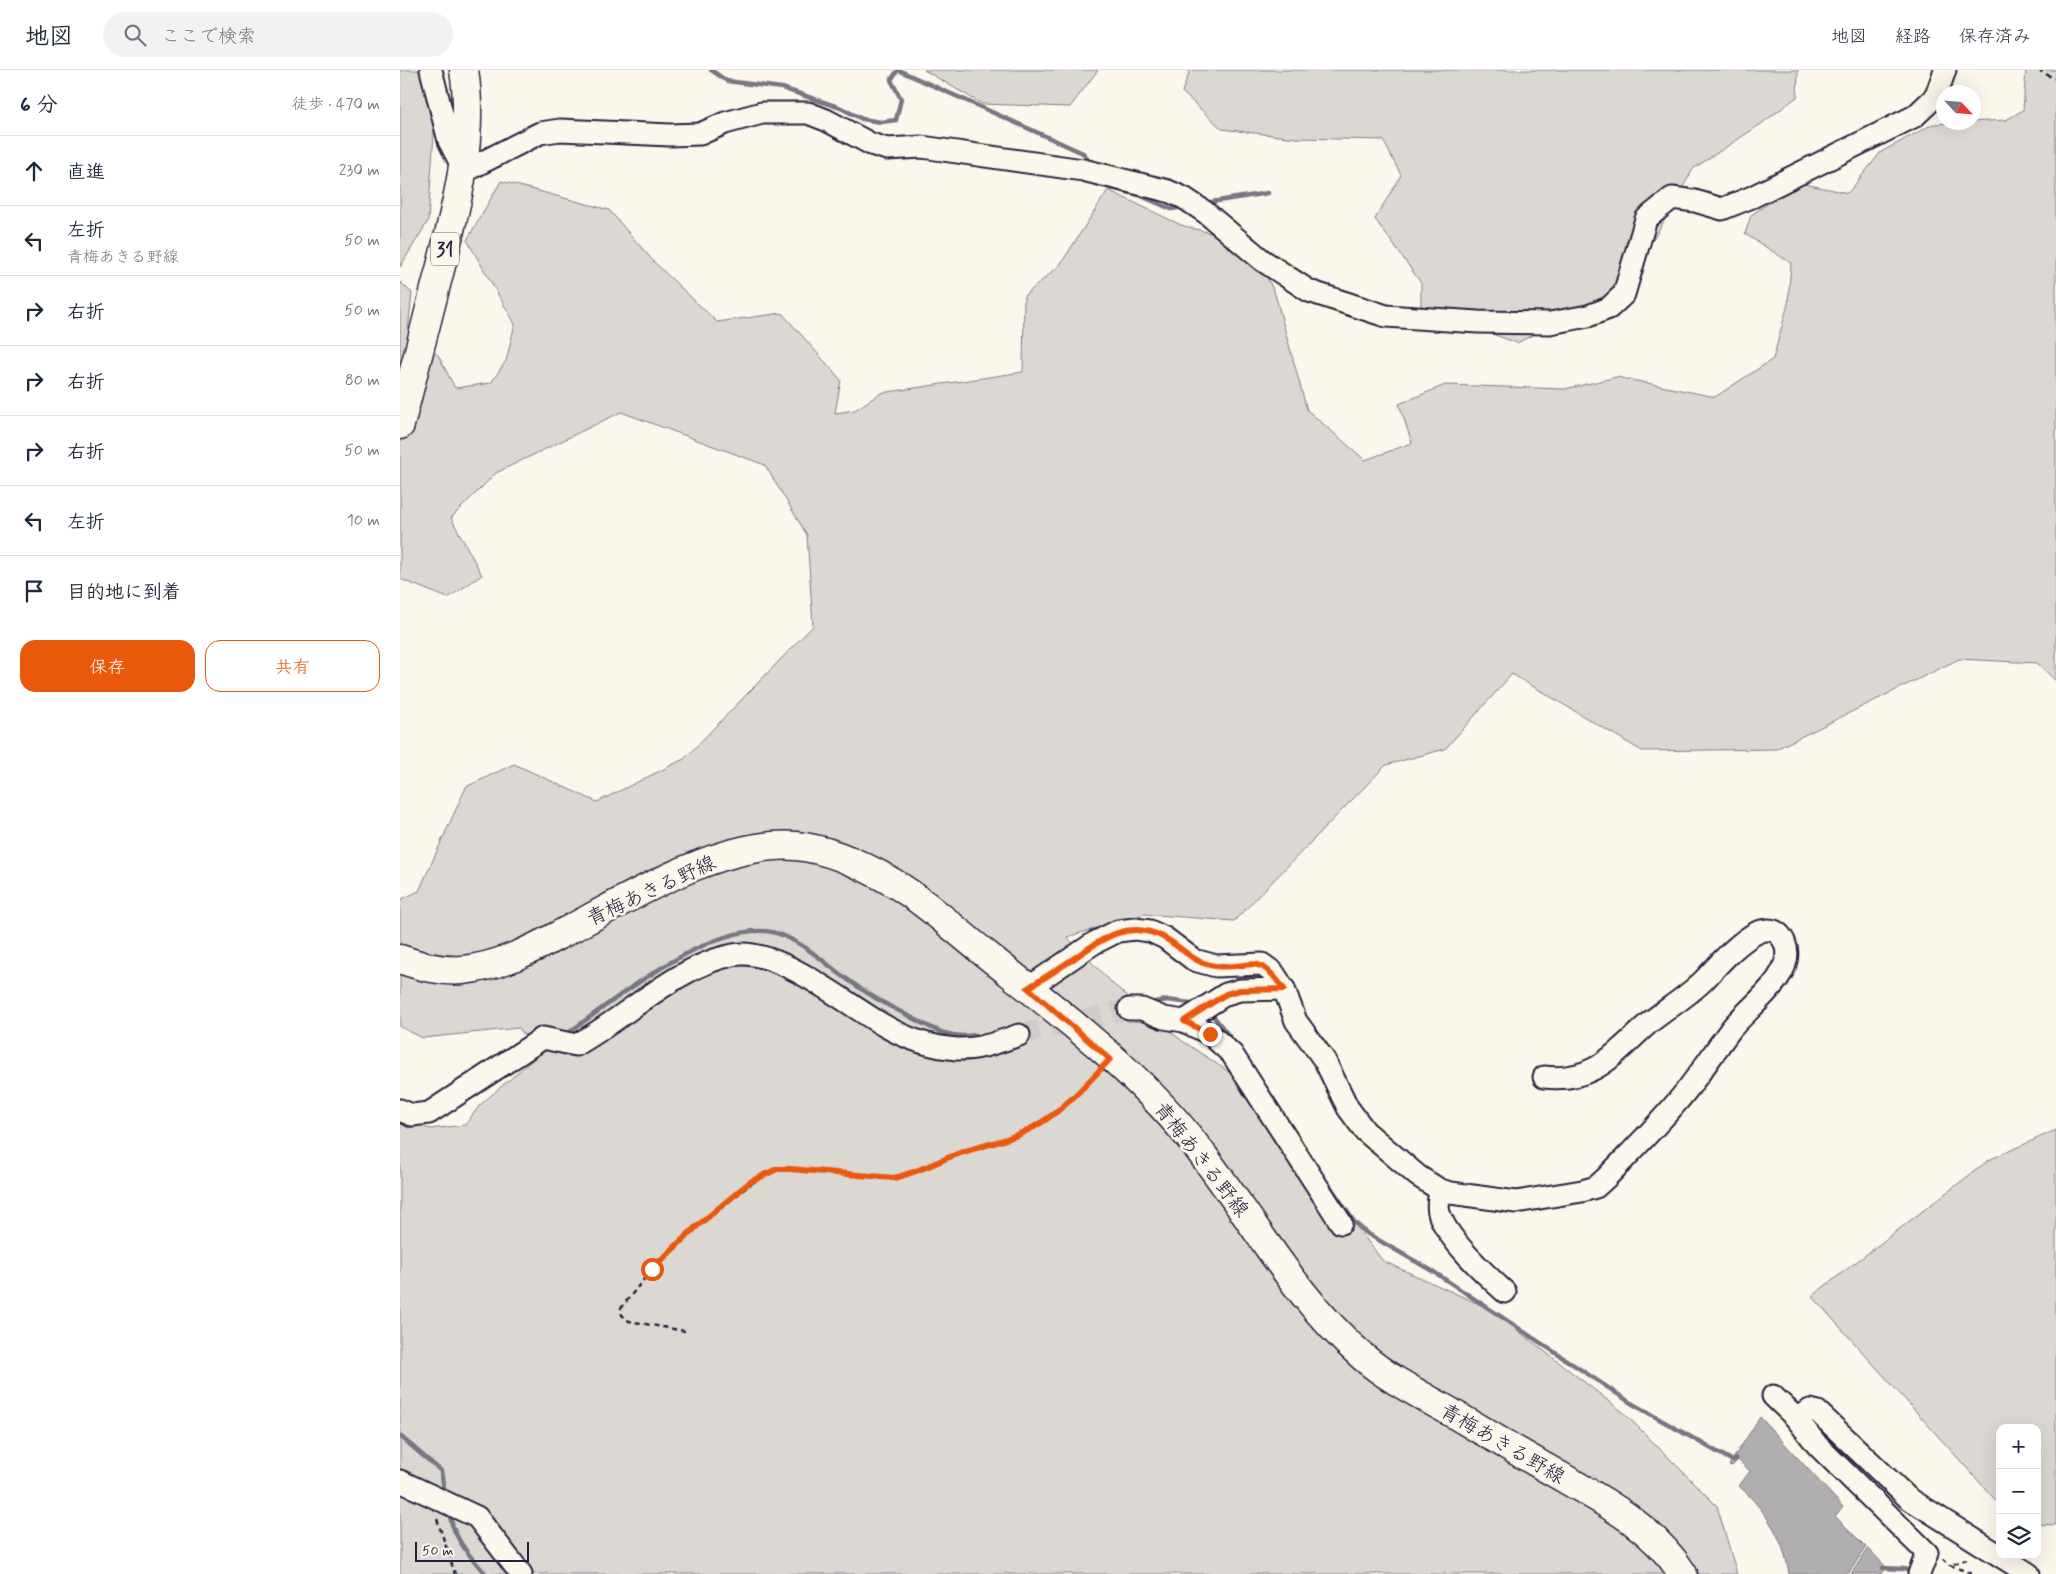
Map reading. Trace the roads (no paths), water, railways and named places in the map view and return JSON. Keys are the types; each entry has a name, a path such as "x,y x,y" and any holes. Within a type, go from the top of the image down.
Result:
{"main road":[{"name":"31","path":"400,425 450,232 463,168 466,122 464,70"},
{"name":"青梅あきる野線","path":"400,958 424,967 459,971 489,966 528,951 695,866 758,847 797,846 834,854 864,866 896,884 1028,988 1154,1098 1190,1139 1292,1280 1330,1326 1363,1357 1401,1383 1630,1518 1664,1548 1683,1574"}],"street":[{"path":"431,70 449,141 463,168 471,168 540,134 560,130 670,135 700,134 725,123 762,113 808,113 871,144 887,149 922,147 1083,170 1184,198 1205,212 1262,260 1309,291 1386,316 1550,323 1588,316 1609,308 1624,294 1646,219 1672,198 1695,201 1722,209 1752,197 1915,116 1936,96 1945,70"},
{"path":"1028,988 1094,943 1118,931 1135,929 1150,931 1165,938 1194,960 1216,966 1262,964 1272,972 1284,989 1296,1021 1325,1061 1348,1108 1365,1131 1418,1176 1440,1190 1463,1196 1516,1202 1557,1196 1596,1187 1678,1101 1738,1020 1764,996 1784,968 1788,954 1784,941 1777,932 1768,930 1758,932 1722,960 1702,981 1650,1023 1620,1052 1574,1077 1562,1079 1544,1077"},
{"path":"400,1110 412,1115 428,1112 544,1038 576,1045 694,968 719,958 736,954 758,956 785,966 886,1027 924,1044 958,1049 982,1047 1019,1035"},
{"path":"1184,1021 1226,994 1240,990 1284,989"},
{"path":"1129,1009 1142,1009 1158,1016 1184,1021 1210,1034 1232,1054 1341,1223"},
{"path":"1440,1190 1439,1214 1453,1236 1482,1272 1505,1292"},
{"path":"1772,1396 1796,1418 1818,1446 1927,1553 1919,1574"},
{"path":"1796,1418 1810,1410 1818,1412 1908,1498 2029,1574"},
{"path":"400,1481 469,1512 484,1524 521,1574"}],"waterway":[{"path":"711,70 727,81 782,88 841,108 862,119 881,122 896,120 901,99 891,80 898,70 1083,153 1091,164"},
{"path":"1098,180 1100,185 1139,195 1171,209 1185,207"},
{"path":"1205,203 1268,193"},
{"path":"564,1036 639,982 701,946 731,935 760,931 784,936 808,949 866,992 931,1028 956,1036 976,1035"},
{"path":"1149,1003 1167,1000 1198,1004"},
{"path":"1214,1017 1236,1045"},
{"path":"400,1121 408,1126 417,1125"},
{"path":"1328,1183 1355,1223 1368,1234 1434,1272 1631,1403 1733,1461 1736,1459"},
{"path":"400,1436 441,1471 445,1495"},
{"path":"449,1512 458,1538 486,1574"},
{"path":"1883,1568 1910,1571"}],"tunnel":[{"path":"1019,1035 1129,1009"}]}
